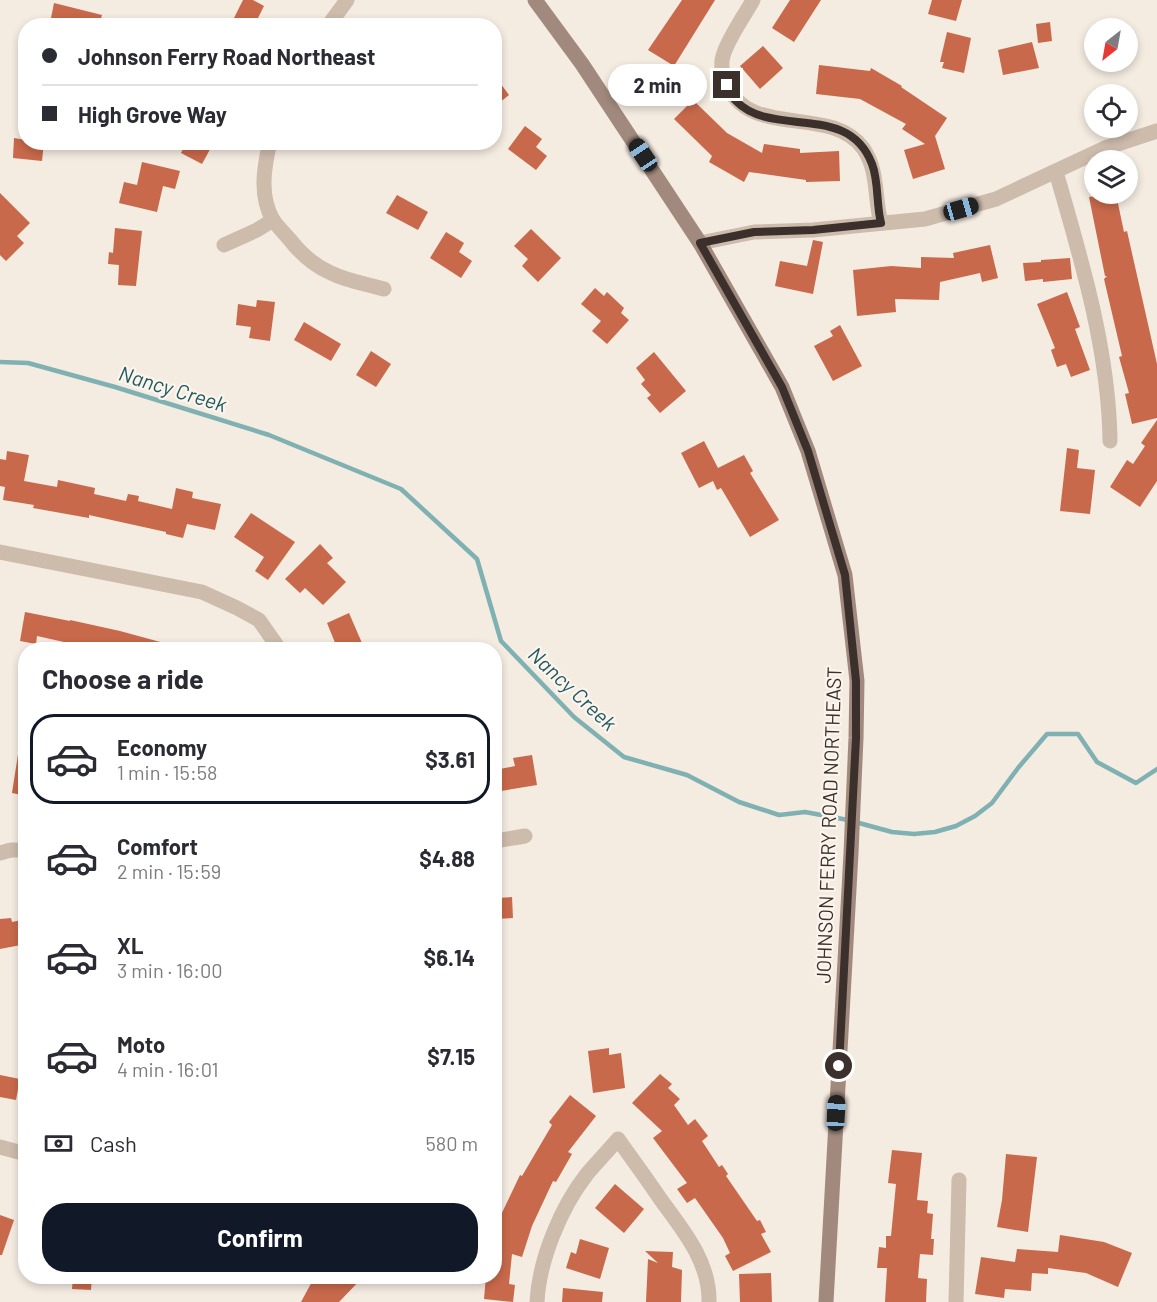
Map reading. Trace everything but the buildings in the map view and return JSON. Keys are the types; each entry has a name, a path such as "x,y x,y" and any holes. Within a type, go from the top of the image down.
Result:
{"main road":[{"name":"JOHNSON FERRY ROAD NORTHEAST","path":"535,0 582,64 700,243 782,387 808,451 845,575 856,681 854,797 825,1302"}],"street":[{"path":"334,18 347,0"},
{"path":"753,0 723,54 721,67 736,101 772,119 822,124 850,135 862,147 872,164 881,223"},
{"path":"700,243 754,232 813,230 926,219 996,199 1105,148 1157,131"},
{"path":"268,150 264,166 267,204 273,220 298,250 316,265 332,274 384,289"},
{"path":"1056,172 1078,247 1107,382 1110,441"},
{"path":"224,245 273,220"},
{"path":"0,552 202,592 259,620 274,642"},
{"path":"502,840 525,836"},
{"path":"0,853 18,850"},
{"path":"537,1302 546,1257 557,1224 586,1176 618,1139 692,1242 703,1266 709,1289 709,1302"},
{"path":"0,1147 18,1152"},
{"path":"956,1302 959,1180"}],"waterway":[{"name":"Nancy Creek","path":"0,362 28,363 115,387 269,435 401,489 477,559 502,642"},
{"name":"Nancy Creek","path":"502,642 574,717 624,757 687,775 739,802 779,815 805,812 848,820 892,832 914,834 935,832 956,826 975,816 992,803 1047,734 1078,734 1097,762 1136,783 1157,769"}],"route":[{"path":"727,85 736,101 752,111 772,119 822,124 850,135 862,147 872,164 881,223 813,230 754,232 700,243 782,387 808,451 845,575 856,681 856,738 839,1066"}]}
